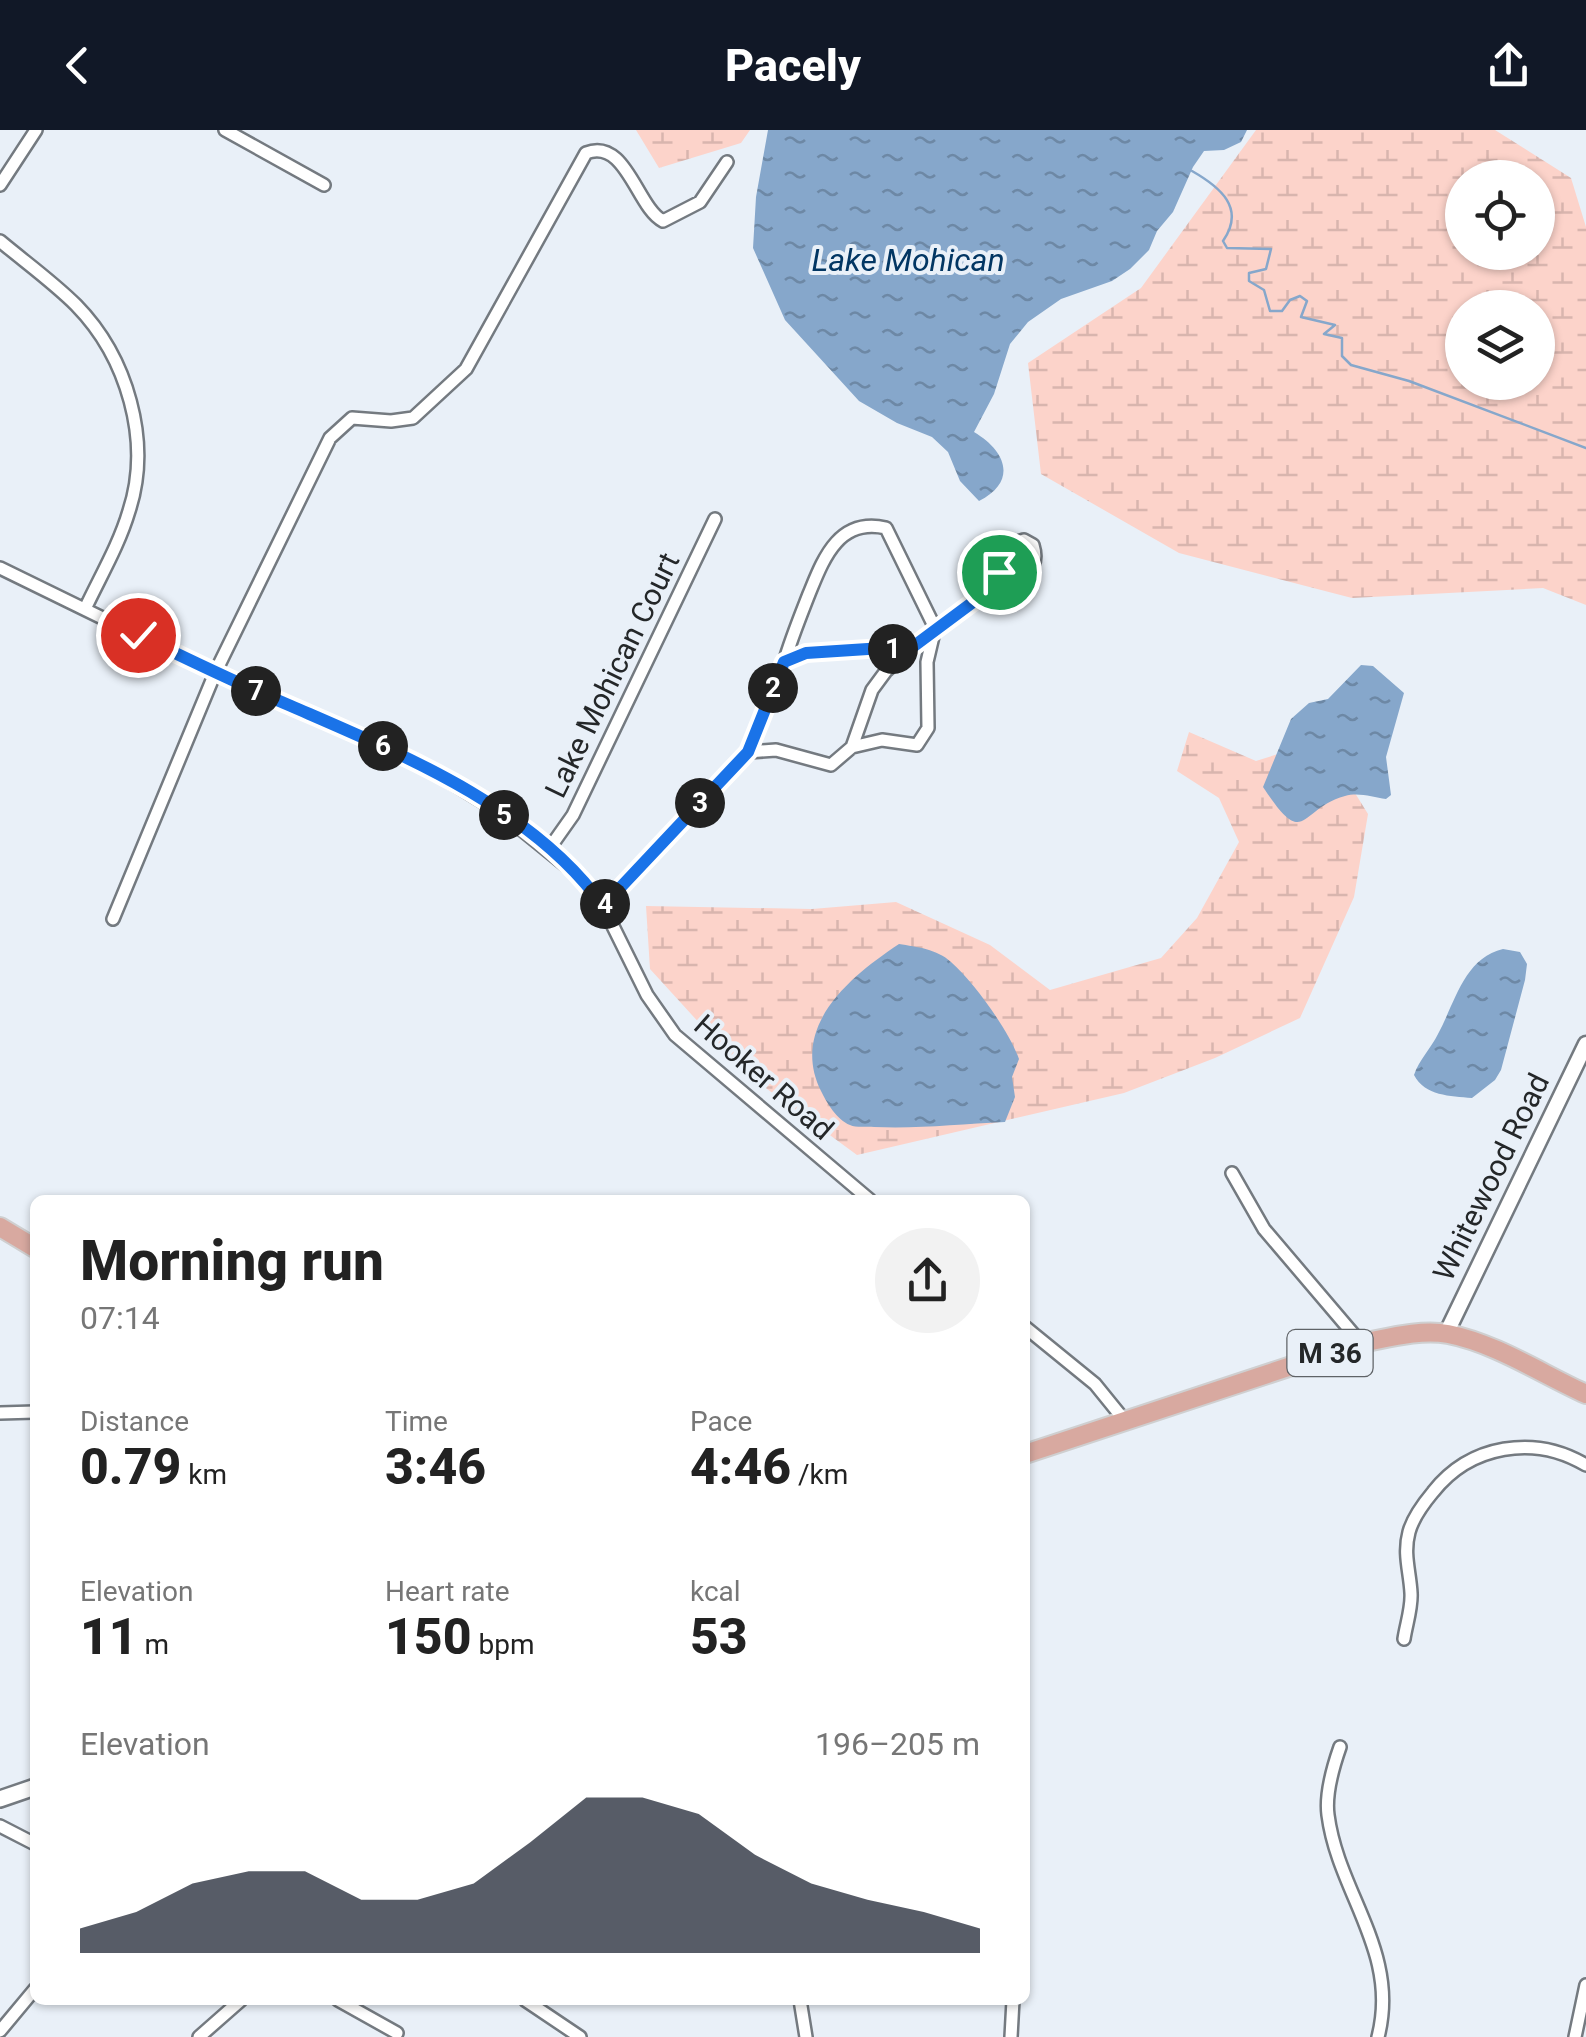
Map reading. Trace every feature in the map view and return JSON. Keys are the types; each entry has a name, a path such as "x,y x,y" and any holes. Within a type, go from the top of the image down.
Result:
{"main road":[{"path":"0,1227 30,1245"},
{"name":"M 36","path":"1030,1452 1361,1343 1398,1336 1446,1334 1482,1345 1586,1394"},
{"path":"0,1799 30,1789"}],"street":[{"path":"0,186 36,130"},
{"path":"225,130 324,185"},
{"path":"113,919 215,673 330,438 352,418 413,418 466,369 586,153 602,152 621,164 652,212 664,221 700,202 727,162"},
{"path":"0,241 76,305 116,360 128,389 136,460 130,511 85,609"},
{"name":"Lake Mohican Court","path":"549,849 573,815 715,519"},
{"path":"603,906 748,752 824,555 847,534 872,526 888,531 935,628 927,662 930,714 922,742 912,746 870,741 852,746 831,765 776,750 748,752"},
{"name":"Hooker Road","path":"0,568 215,673 414,760 456,782 549,849 585,881 603,906 647,995 675,1035 864,1195"},
{"path":"852,746 872,690 886,672 935,628 1000,582"},
{"path":"784,662 806,653 914,646"},
{"name":"Whitewood Road","path":"1446,1334 1586,1044"},
{"path":"1232,1174 1264,1230 1361,1343"},
{"path":"1030,1331 1095,1384 1125,1421"},
{"path":"0,1413 30,1412"},
{"path":"1404,1640 1412,1595 1406,1568 1408,1534 1423,1504 1446,1476 1462,1463 1503,1448 1556,1451 1586,1465"},
{"path":"1340,1747 1332,1770 1328,1812 1340,1861 1376,1948 1383,2000 1378,2037"},
{"path":"0,1826 30,1841"},
{"path":"1574,2037 1586,1985"},
{"path":"0,2031 30,1995"},
{"path":"199,2037 235,2005"},
{"path":"347,2005 396,2033"},
{"path":"533,2005 580,2037"},
{"path":"801,2005 806,2037"},
{"path":"1011,2037 1013,2005"}],"green space":[{"path":"636,130 750,130 741,143 659,168"},
{"path":"1256,130 1495,130 1542,160 1445,160 1445,270 1555,270 1555,168 1571,178 1586,227 1586,605 1543,588 1352,598 1179,553 1041,474 1028,363 1141,288"},
{"path":"1189,732 1256,761 1322,740 1368,814 1354,897 1300,1018 1215,1058 1124,1093 857,1155 744,1072 650,969 646,906 812,909 896,902 990,945 1050,990 1161,958 1197,918 1239,842 1219,798 1177,771"}],"water":[{"name":"Lake Mohican","path":"768,130 1247,130 1241,142 1224,150 1204,151 1173,212 1157,231 1149,250 1130,269 1112,281 1061,299 1028,322 1010,344 994,394 974,432 994,448 1003,475 991,493 979,501 960,481 948,452 932,437 859,401 785,320 753,248 756,197"},
{"path":"1361,665 1373,666 1404,693 1386,757 1391,795 1386,799 1345,796 1295,822 1287,818 1263,787 1291,719 1309,703 1328,699"},
{"path":"899,944 933,951 951,962 980,994 1007,1035 1019,1059 1012,1077 1015,1097 1005,1122 855,1126 841,1119 826,1101 813,1067 813,1045 819,1024 845,987"},
{"path":"1503,949 1520,952 1527,964 1501,1070 1495,1080 1472,1098 1431,1091 1414,1075 1416,1070 1470,972 1490,954"}],"waterway":[{"path":"1192,171 1227,200 1232,218 1223,241 1227,248 1271,249 1266,269 1249,273 1249,281 1264,290 1270,311 1282,311 1290,300 1300,296 1307,301 1301,317 1335,325 1324,334 1342,338 1342,356 1351,365 1409,381 1586,448"}],"route":[{"path":"138,635 456,782 570,866 603,906 748,752 784,662 806,653 914,646 1000,582 999,572"}]}
